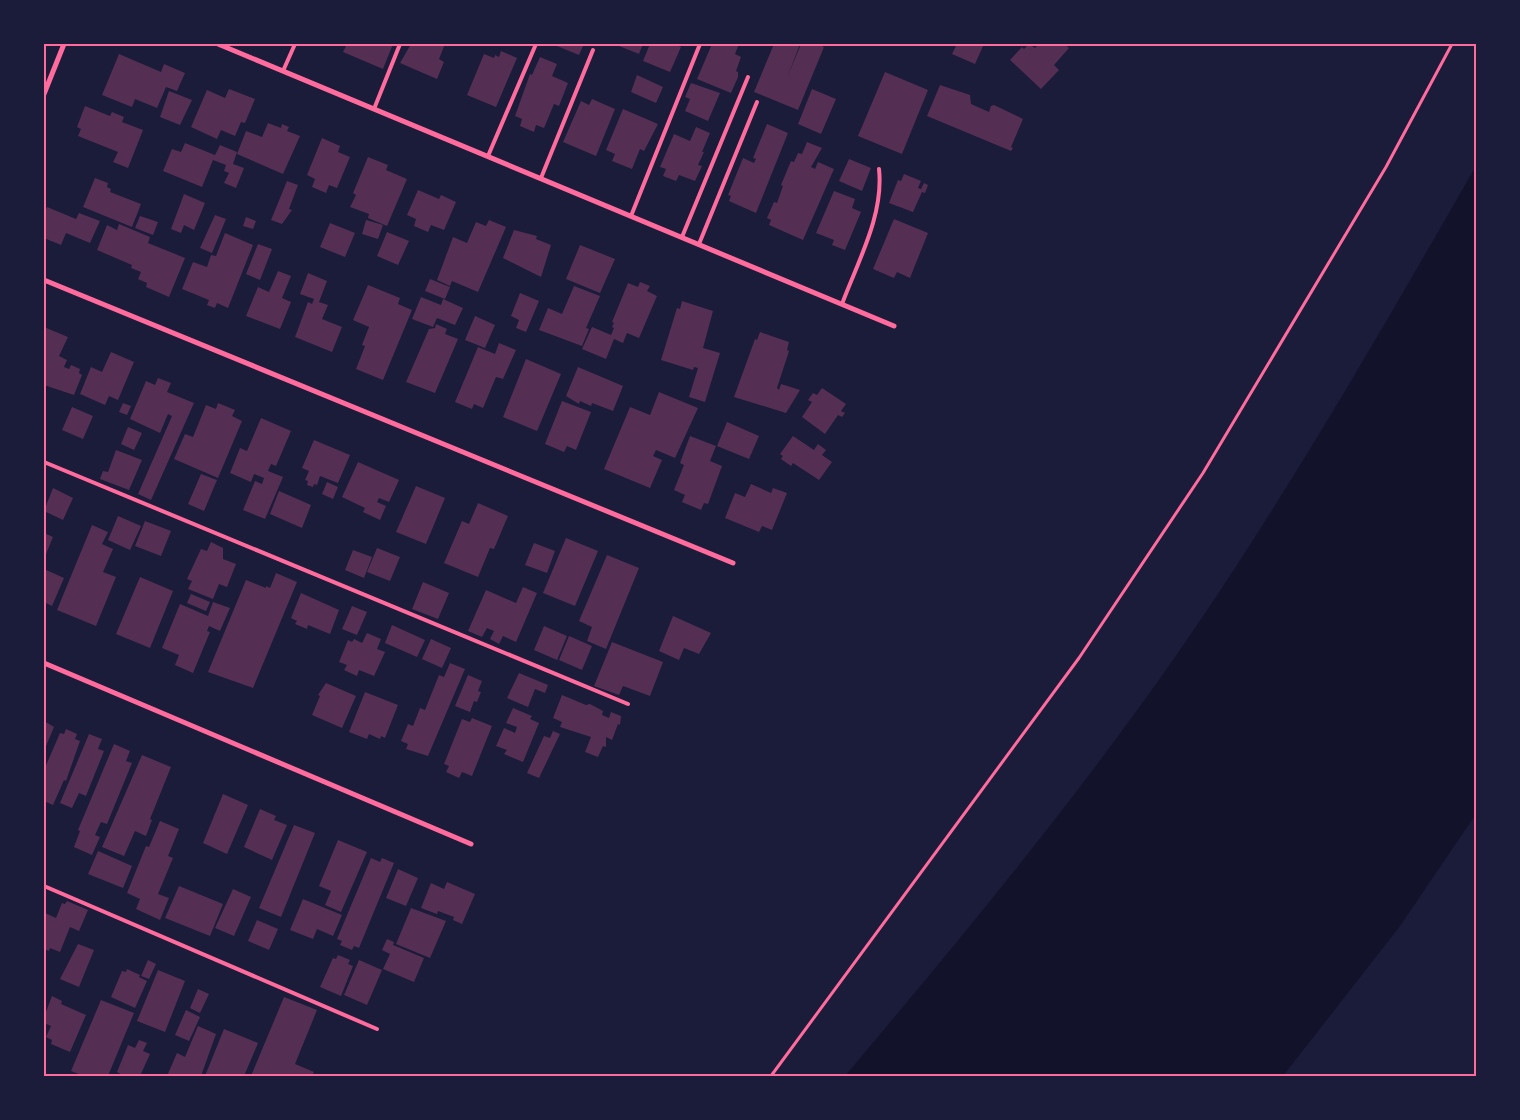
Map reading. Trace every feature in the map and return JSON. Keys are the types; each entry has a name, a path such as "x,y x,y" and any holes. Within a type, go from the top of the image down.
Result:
{"street":[{"path":"44,94 64,44"},
{"path":"218,44 894,326"},
{"path":"44,280 733,563"},
{"path":"44,663 471,844"}],"lane":[{"path":"283,71 294,44"},
{"path":"374,108 400,44"},
{"path":"488,156 536,44"},
{"path":"631,216 700,44"},
{"path":"541,178 593,50"},
{"path":"682,237 748,76"},
{"path":"699,244 757,102"},
{"path":"842,304 877,211 880,184 879,169"},
{"path":"44,462 628,704"},
{"path":"44,886 377,1029"}],"path":[{"path":"770,1076 1079,658 1204,473 1386,167 1452,44"}],"shaded area":[{"path":"1476,166 1476,814 1400,926 1283,1076 845,1076 1022,861 1091,773 1173,661 1308,452"}],"building":[{"path":"347,44 393,44 383,69 343,52"},
{"path":"411,44 445,44 439,59 444,62 437,79 400,63"},
{"path":"552,44 584,44 579,55"},
{"path":"614,44 643,44 639,54"},
{"path":"650,44 674,44 681,47 670,72 643,61"},
{"path":"712,44 739,44 735,54 741,57 736,71 738,72 738,77 731,93 697,79"},
{"path":"774,44 800,44 787,78 801,44 817,44 824,47 798,110 754,92"},
{"path":"957,44 984,44 975,64 952,54"},
{"path":"1029,44 1035,48 1039,44 1064,44 1069,48 1054,65 1059,70 1041,89 1010,60 1022,47 1024,49"},
{"path":"501,51 517,58 496,107 467,95 484,54 494,58 495,55 499,57"},
{"path":"119,54 161,72 164,64 185,73 177,91 166,87 157,108 135,99 132,107 102,95"},
{"path":"540,57 557,64 552,76 568,83 559,106 554,104 544,128 536,125 534,132 520,126 522,119 515,116 530,74 532,75"},
{"path":"885,72 928,90 902,154 858,136"},
{"path":"637,75 663,87 656,103 631,92"},
{"path":"691,83 720,93 708,121 685,111 690,99 685,97"},
{"path":"940,85 970,95 971,104 989,112 991,106 994,105 1023,119 1011,151 927,116"},
{"path":"229,89 255,99 245,123 241,122 235,136 221,130 217,139 191,127 207,90 225,98"},
{"path":"812,89 836,99 821,134 798,124"},
{"path":"169,91 192,100 180,125 160,117"},
{"path":"592,99 615,109 596,156 563,142 581,101 589,105"},
{"path":"85,106 110,116 112,112 124,117 122,122 143,130 128,168 113,162 118,152 78,136 81,129 77,127"},
{"path":"623,109 658,124 644,151 640,149 632,169 612,161 615,154 606,150"},
{"path":"268,123 281,128 282,124 289,127 287,131 300,136 283,174 237,154 246,131 262,137"},
{"path":"767,124 788,133 756,213 729,201 731,196 728,195 743,158 754,163 756,159 753,158"},
{"path":"696,127 710,133 698,165 702,166 695,181 679,175 676,181 663,176 666,169 660,167 674,134 690,141"},
{"path":"322,138 340,146 338,152 350,157 337,188 329,185 326,193 312,187 315,179 307,175"},
{"path":"807,142 822,148 811,167 815,169 818,162 834,169 803,240 769,225 771,220 767,218 774,202 777,203 783,186 781,185 791,161 794,162 798,153 802,154"},
{"path":"185,143 215,155 220,145 237,152 233,164 244,168 236,188 224,183 229,173 224,171 226,165 213,160 202,187 163,171 172,149 181,152"},
{"path":"368,157 388,165 386,170 407,179 387,226 368,218 369,214 350,207 356,195 353,193"},
{"path":"849,159 871,168 862,191 839,181"},
{"path":"904,174 921,181 918,188 921,189 924,183 928,185 925,193 922,192 913,212 889,203 898,180 901,181"},
{"path":"95,178 108,183 107,187 111,189 110,192 141,204 132,227 83,207"},
{"path":"287,181 298,185 289,209 292,210 282,224 271,220"},
{"path":"418,190 439,199 441,195 456,202 444,230 431,225 428,232 414,226 416,219 407,215"},
{"path":"834,191 855,199 852,208 861,212 845,250 832,245 834,240 816,233"},
{"path":"184,194 205,203 194,230 184,225 181,233 171,229"},
{"path":"47,207 76,219 79,213 100,221 90,243 66,233 61,245 44,238 44,214"},
{"path":"215,215 226,219 212,253 200,248"},
{"path":"140,216 158,222 153,235 135,228"},
{"path":"246,217 256,221 253,229 243,226"},
{"path":"894,219 928,233 910,278 897,272 894,278 873,269"},
{"path":"366,220 383,225 378,239 362,234"},
{"path":"489,220 506,227 478,292 452,281 450,286 437,280 453,237 467,243 476,222 486,226"},
{"path":"330,223 355,233 345,257 320,247"},
{"path":"119,224 150,237 148,243 185,258 169,297 146,287 147,283 138,279 141,272 131,268 132,265 97,250 107,225 117,230"},
{"path":"514,230 537,236 536,239 551,245 541,277 503,258"},
{"path":"387,232 409,241 398,265 377,256"},
{"path":"225,233 253,245 228,308 217,303 215,308 207,305 209,300 182,289 193,262 207,267 211,255 216,256"},
{"path":"258,244 272,249 260,280 246,274"},
{"path":"580,245 615,259 600,293 566,279"},
{"path":"278,271 291,276 282,298 291,302 280,329 246,316 258,287 269,292"},
{"path":"308,273 327,281 319,302 328,305 322,319 342,327 332,352 295,337 308,302 312,304 314,299 300,294"},
{"path":"430,279 450,287 445,299 425,291"},
{"path":"640,282 650,286 647,291 657,296 639,338 627,333 623,343 614,339 606,359 582,349 592,327 611,335 614,328 612,327 614,323 612,322 628,283 638,287"},
{"path":"368,285 400,298 398,304 412,310 383,380 356,369 365,346 362,345 369,327 353,320"},
{"path":"574,286 600,296 586,328 589,329 582,346 539,330 548,308 562,314"},
{"path":"520,293 539,301 526,332 516,328 519,320 511,316"},
{"path":"421,297 441,305 443,299 463,308 455,325 437,318 433,327 412,319"},
{"path":"682,301 713,311 703,348 720,353 705,402 689,397 698,368 694,367 693,370 661,360 677,308 680,309"},
{"path":"475,316 495,325 485,348 465,340"},
{"path":"436,324 447,329 445,334 458,339 435,393 406,382 429,329 435,328"},
{"path":"44,327 68,337 59,356 67,360 64,367 69,369 71,365 80,369 79,373 82,375 74,395 44,385"},
{"path":"760,332 789,342 787,350 789,351 777,388 779,390 781,384 800,390 786,413 734,397 755,339 757,340"},
{"path":"499,343 516,350 503,379 496,377 483,408 474,404 472,409 455,402 478,347 495,354"},
{"path":"111,352 134,362 118,400 109,396 105,405 80,394 91,367 102,372"},
{"path":"526,359 561,374 537,431 503,417"},
{"path":"578,367 623,386 613,411 592,403 591,406 580,401 579,404 566,396"},
{"path":"158,378 171,383 167,392 194,403 151,500 138,494 172,416 168,414 160,433 130,419 146,381 155,385"},
{"path":"822,388 846,404 841,411 845,413 842,417 838,415 825,434 802,417 812,402 808,400 813,393 817,395"},
{"path":"659,392 698,408 675,458 656,450 653,456 662,460 650,488 604,469 630,407 650,415"},
{"path":"562,401 591,412 576,450 567,446 564,452 545,444"},
{"path":"123,403 131,406 127,415 119,412"},
{"path":"218,403 235,410 232,416 242,421 218,478 174,459 185,434 193,437 206,405 216,409"},
{"path":"72,407 93,416 83,439 62,430"},
{"path":"261,418 291,431 276,466 271,464 268,471 283,477 265,519 243,510 255,481 262,484 264,478 254,474 251,482 230,473 240,448 247,451"},
{"path":"727,422 759,436 749,459 717,446"},
{"path":"128,427 142,433 134,450 121,444"},
{"path":"690,436 716,446 710,461 722,466 708,504 704,503 701,510 682,502 685,495 674,490 684,465 680,463"},
{"path":"793,436 814,450 818,444 826,450 822,455 832,462 819,480 793,463 791,466 781,459 783,456 780,454"},
{"path":"314,440 350,455 338,483 320,476 317,485 314,484 313,487 307,485 308,481 305,480 309,471 302,468"},
{"path":"116,450 142,460 129,490 100,479 103,471 108,472"},
{"path":"358,462 399,480 389,502 379,498 377,502 386,506 380,520 363,512 365,508 342,497"},
{"path":"201,474 217,480 204,511 188,504"},
{"path":"327,482 338,487 333,499 322,494"},
{"path":"751,484 771,493 773,488 787,493 772,530 762,526 759,532 725,518 735,493 745,497"},
{"path":"416,486 445,498 426,544 396,532"},
{"path":"53,488 73,498 63,520 44,511"},
{"path":"279,491 311,505 302,528 270,514"},
{"path":"478,503 508,516 494,549 490,548 478,577 444,563 462,521 469,524"},
{"path":"118,516 141,526 130,550 108,540"},
{"path":"145,521 171,531 161,556 135,546"},
{"path":"92,525 108,532 102,544 113,549 103,572 116,577 96,626 57,610"},
{"path":"44,533 53,537 44,559"},
{"path":"566,538 598,551 575,606 543,593"},
{"path":"211,542 223,548 223,559 236,564 227,587 219,584 213,599 188,589 192,581 187,579 201,549 207,551"},
{"path":"534,543 555,551 547,573 525,565"},
{"path":"377,548 400,557 390,581 367,572"},
{"path":"353,550 372,557 364,578 345,570"},
{"path":"607,555 639,568 606,649 587,641 592,627 579,621"},
{"path":"44,569 64,578 52,606 44,602"},
{"path":"276,573 297,582 253,688 208,672 246,580 270,588"},
{"path":"140,577 173,591 150,648 116,634"},
{"path":"423,582 449,593 438,619 412,609"},
{"path":"523,587 537,593 516,642 503,636 499,644 490,639 494,631 487,628 482,637 468,631 486,590 516,603"},
{"path":"301,593 339,610 330,634 308,625 307,629 295,624 297,621 291,618"},
{"path":"191,594 210,602 206,611 187,603"},
{"path":"213,602 230,608 220,631 209,626 207,631 210,632 193,673 175,665 179,655 162,648 180,604 208,616"},
{"path":"352,606 367,612 357,635 342,629"},
{"path":"673,616 711,633 699,654 684,648 679,660 659,651"},
{"path":"392,625 425,640 417,657 385,643"},
{"path":"544,626 567,636 557,660 534,650"},
{"path":"367,633 381,639 377,649 385,652 374,676 359,670 357,676 344,670 347,665 339,662 348,640 352,642 354,639 362,643"},
{"path":"569,636 592,646 582,670 559,660"},
{"path":"431,639 451,648 442,668 422,659"},
{"path":"612,642 663,662 650,696 623,686 619,695 594,686"},
{"path":"450,663 465,669 428,756 406,749 408,744 401,741 408,724 413,726 420,708 425,710 439,675 444,677"},
{"path":"519,673 548,685 545,693 535,689 528,707 507,698"},
{"path":"468,675 482,681 478,691 481,692 477,702 474,701 470,712 455,706"},
{"path":"326,683 356,696 342,728 312,715 320,696 318,695"},
{"path":"365,692 398,705 385,738 381,736 380,739 369,734 367,739 349,732"},
{"path":"562,695 586,705 590,704 603,711 602,715 609,718 611,712 621,716 620,725 618,724 612,740 606,737 606,747 603,746 598,757 585,752 591,737 560,727 562,722 553,718"},
{"path":"513,708 532,716 530,719 539,723 523,762 504,754 507,750 496,746 504,728 515,733 517,727 506,723"},
{"path":"472,718 492,726 472,776 462,772 459,778 446,772 449,766 444,764 462,719 470,722"},
{"path":"44,721 54,727 44,751"},
{"path":"66,729 77,734 75,739 80,741 66,781 64,780 53,805 44,801 44,770 60,733 64,734"},
{"path":"553,731 560,734 539,778 527,773 544,736 550,738"},
{"path":"89,734 102,739 98,749 104,751 86,796 79,793 72,808 60,803"},
{"path":"114,744 130,751 126,761 132,763 107,824 101,822 95,835 100,837 92,855 74,847 80,831 78,830"},
{"path":"142,755 171,767 150,819 152,820 146,836 135,831 124,856 102,847"},
{"path":"223,794 248,805 227,854 203,843"},
{"path":"260,809 276,816 274,820 287,825 272,860 244,847"},
{"path":"160,821 179,829 168,856 173,858 158,894 169,898 160,920 136,909 140,899 127,893 146,846 149,847"},
{"path":"294,825 315,833 281,917 259,908"},
{"path":"338,840 367,852 341,912 325,905 331,891 319,886"},
{"path":"98,851 132,866 123,888 88,874"},
{"path":"371,858 380,862 382,858 394,863 359,948 354,946 352,950 340,945 342,941 337,939"},
{"path":"398,869 418,878 406,906 386,898"},
{"path":"447,882 475,894 462,924 453,920 454,917 438,911 437,914 421,908 431,883 444,889"},
{"path":"179,886 223,904 210,936 165,918"},
{"path":"233,889 251,897 234,936 215,928"},
{"path":"303,899 342,915 333,936 317,929 313,939 290,930"},
{"path":"67,901 88,910 79,931 70,927 60,952 50,948 49,951 44,949 44,915 45,913 56,918 62,903 65,904"},
{"path":"411,908 446,921 430,958 396,944"},
{"path":"257,920 278,929 269,950 248,941"},
{"path":"387,939 394,942 393,945 424,958 414,982 383,969 390,954 382,950"},
{"path":"78,944 94,950 79,987 60,979"},
{"path":"338,955 350,960 348,964 353,966 341,996 320,987 333,958 336,959"},
{"path":"148,960 156,964 149,979 141,976"},
{"path":"359,960 382,970 367,1005 344,995"},
{"path":"127,969 140,975 139,977 147,981 135,1008 111,997 122,971 126,972"},
{"path":"158,970 185,981 165,1032 137,1021"},
{"path":"198,989 209,994 200,1013 190,1008"},
{"path":"52,996 62,1001 61,1004 86,1015 70,1052 51,1044 52,1040 46,1037 51,1026 44,1023 44,1017"},
{"path":"284,997 317,1010 295,1064 314,1072 312,1076 251,1076"},
{"path":"101,1000 134,1013 108,1076 84,1076 71,1071"},
{"path":"186,1010 200,1017 189,1041 175,1035"},
{"path":"198,1026 216,1034 201,1076 167,1076 177,1053 185,1057"},
{"path":"224,1029 258,1043 244,1076 205,1076"},
{"path":"139,1040 147,1043 143,1051 150,1054 140,1076 124,1076 117,1072 128,1045 135,1048"}]}
